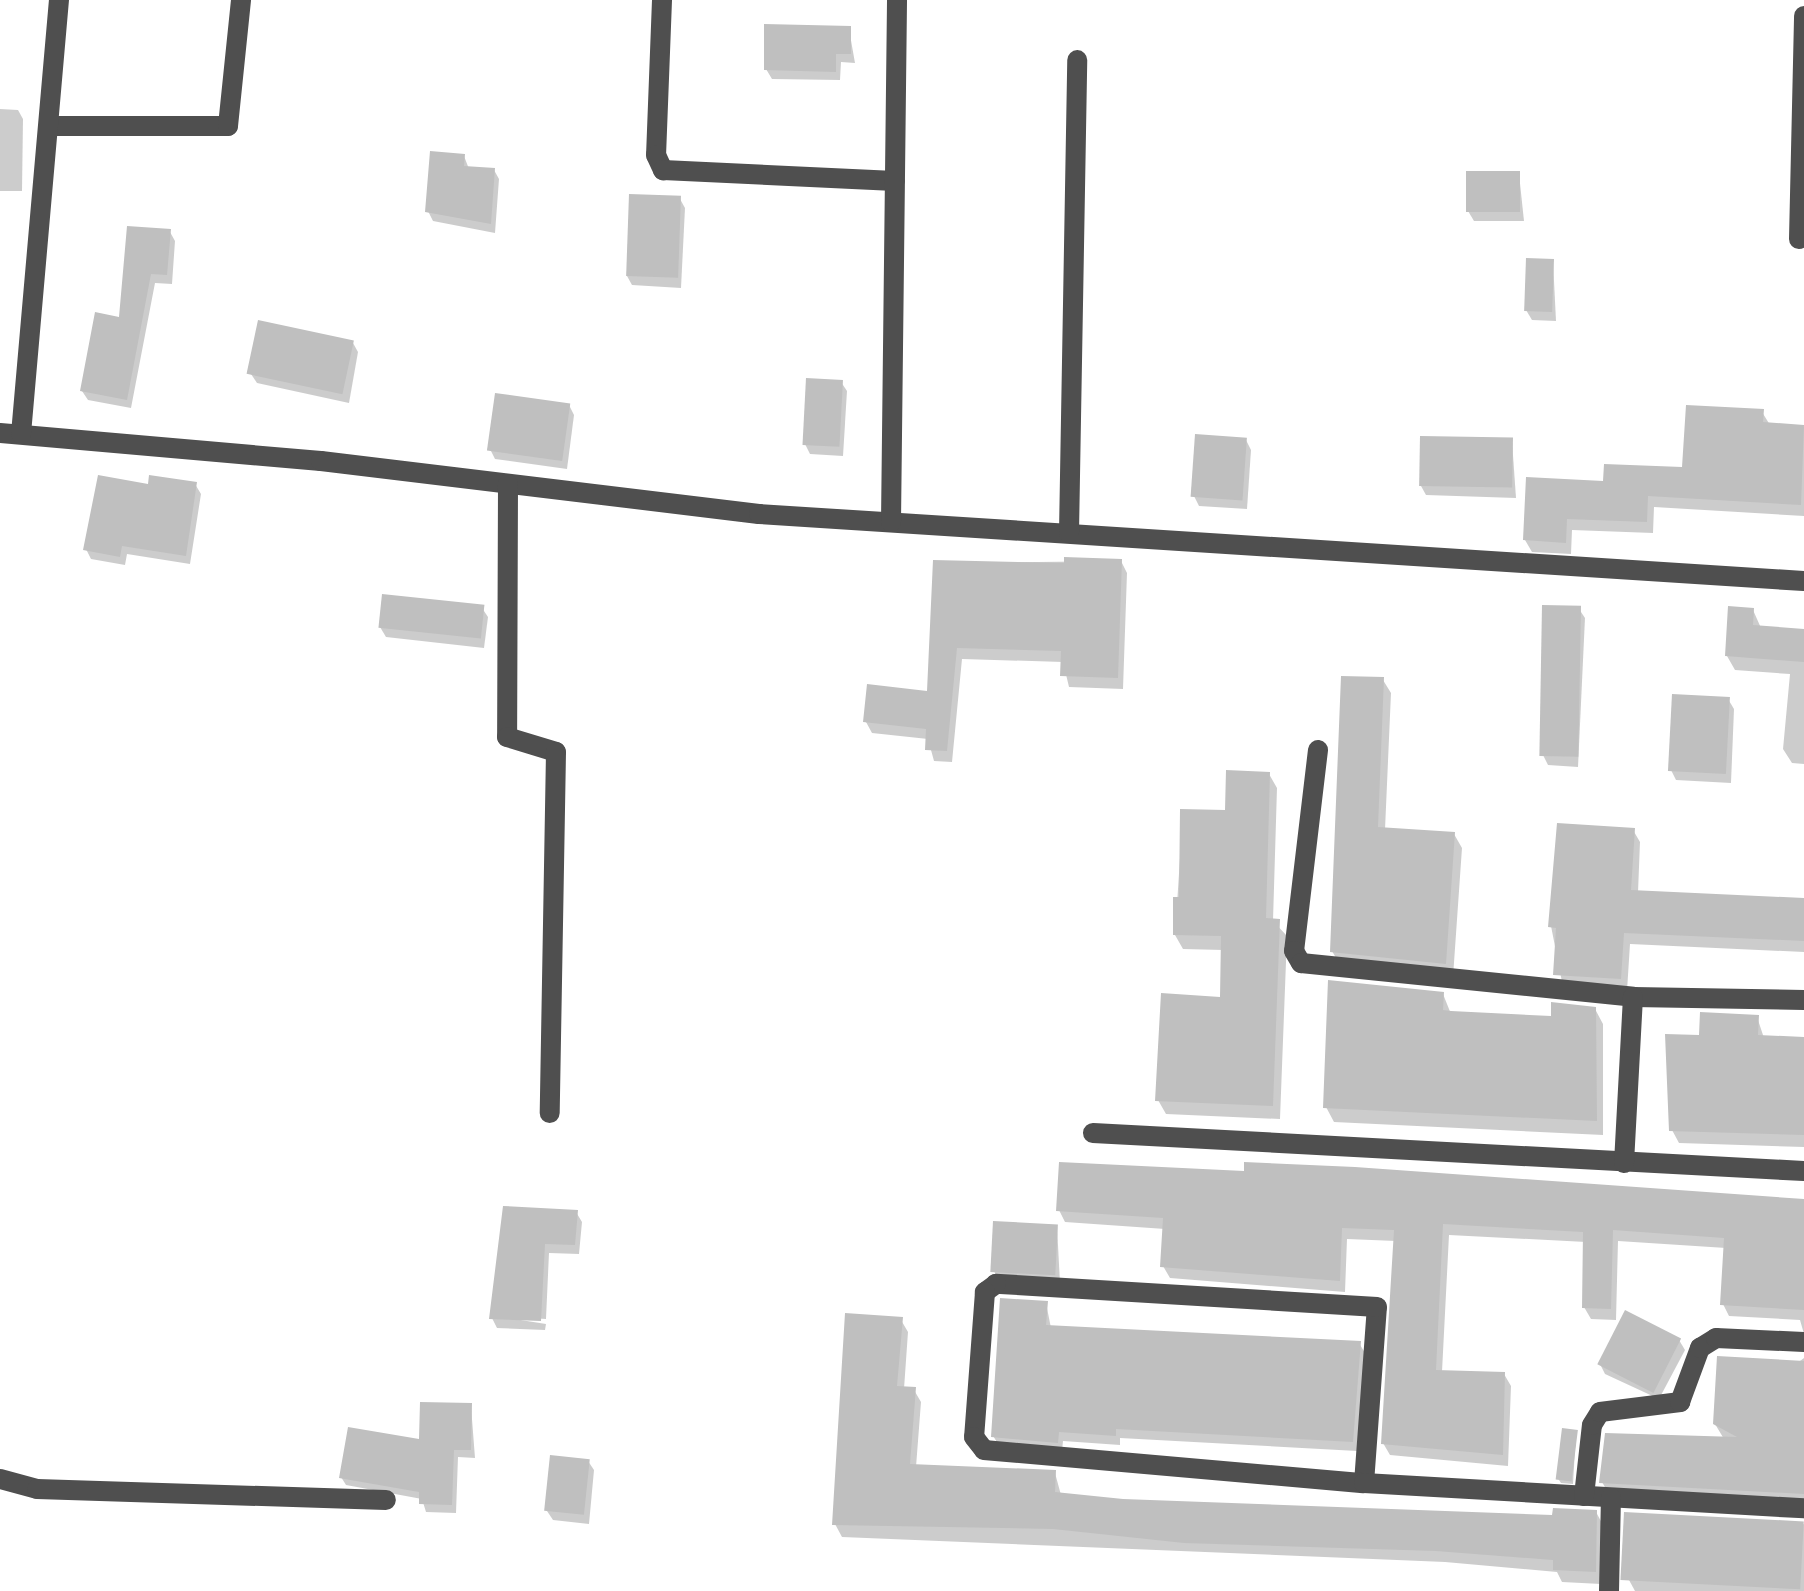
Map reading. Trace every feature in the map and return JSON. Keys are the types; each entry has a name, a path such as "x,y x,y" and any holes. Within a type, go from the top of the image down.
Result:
{"street":[{"path":"59,0 50,126 11,434 508,484 759,514 1804,581"},
{"path":"50,126 228,126 241,0"},
{"path":"662,0 656,154 663,170 895,181"},
{"path":"891,522 897,0"},
{"path":"1798,239 1804,16"},
{"path":"1069,534 1078,60"},
{"path":"508,484 507,737 556,752 550,1114"},
{"path":"1318,750 1294,951 1301,963 1632,997 1804,1000"},
{"path":"1624,1163 1632,997"},
{"path":"1092,1133 1804,1170"},
{"path":"1364,1483 1377,1307 996,1284 984,1292 974,1437 984,1450 1364,1483 1804,1508"},
{"path":"1584,1496 1592,1425 1600,1412 1680,1402 1700,1348 1716,1338 1804,1342"},
{"path":"1,1480 37,1489 386,1500"},
{"path":"1609,1591 1611,1498"}],"building":[{"path":"764,24 851,26 851,54 836,54 836,72 764,70"},
{"path":"430,151 465,154 464,166 495,168 491,224 425,212"},
{"path":"1466,171 1520,171 1520,212 1466,212"},
{"path":"629,194 681,196 678,278 626,276"},
{"path":"127,226 171,229 167,275 151,274 127,400 80,391 95,312 119,317"},
{"path":"1526,258 1554,259 1552,312 1524,311"},
{"path":"258,320 354,340 342,394 247,374"},
{"path":"806,378 843,380 839,447 802,445"},
{"path":"495,393 570,404 562,461 487,450"},
{"path":"1686,405 1764,409 1763,422 1804,425 1801,505 1648,496 1647,522 1567,519 1566,543 1523,540 1526,477 1603,481 1604,464 1682,467"},
{"path":"1195,434 1247,438 1242,500 1191,497"},
{"path":"1420,436 1513,438 1512,488 1419,486"},
{"path":"98,475 148,484 149,475 197,482 186,556 122,546 120,557 83,550"},
{"path":"1064,557 1122,559 1118,678 1060,676 1061,651 957,648 947,751 925,750 926,729 863,722 867,684 927,691 933,560 1064,563"},
{"path":"382,594 484,605 481,639 378,628"},
{"path":"1542,605 1581,606 1578,757 1539,756"},
{"path":"1728,606 1754,608 1753,625 1804,629 1804,662 1725,656"},
{"path":"1341,676 1384,677 1378,827 1455,832 1446,964 1330,952"},
{"path":"1672,694 1730,697 1726,774 1668,771"},
{"path":"1226,770 1270,772 1266,918 1280,919 1273,1106 1155,1101 1161,993 1220,997 1221,936 1173,935 1173,897 1179,897 1180,809 1225,810"},
{"path":"1557,823 1635,828 1631,890 1804,898 1804,941 1624,933 1621,979 1553,975 1556,928 1548,927"},
{"path":"1328,980 1444,992 1443,1010 1451,1011 1551,1016 1551,1002 1596,1007 1597,1121 1323,1108"},
{"path":"1700,1012 1759,1015 1758,1035 1804,1037 1804,1135 1669,1131 1665,1034 1699,1035"},
{"path":"1059,1162 1244,1171 1244,1162 1355,1167 1804,1199 1804,1310 1720,1305 1724,1238 1613,1230 1611,1309 1582,1308 1583,1232 1443,1224 1436,1370 1505,1372 1503,1455 1381,1444 1394,1230 1342,1228 1340,1281 1160,1267 1163,1218 1056,1211"},
{"path":"503,1206 578,1210 575,1245 545,1244 541,1321 489,1319"},
{"path":"993,1221 1058,1224 1055,1275 990,1272"},
{"path":"1000,1298 1048,1301 1046,1325 1361,1341 1353,1442 1116,1429 1116,1436 1059,1432 1058,1443 991,1437"},
{"path":"1625,1310 1681,1339 1653,1393 1597,1364"},
{"path":"845,1313 903,1317 897,1386 916,1387 910,1464 1056,1470 1055,1492 1123,1499 1552,1515 1553,1508 1597,1510 1596,1572 1553,1570 1553,1560 1436,1551 1184,1543 1053,1529 832,1525"},
{"path":"1717,1356 1804,1361 1804,1494 1599,1483 1605,1433 1737,1437 1713,1424"},
{"path":"420,1402 472,1403 471,1450 454,1450 452,1505 419,1504 419,1492 339,1478 348,1427 419,1439"},
{"path":"1562,1428 1578,1430 1572,1482 1556,1480"},
{"path":"550,1455 590,1459 584,1515 544,1511"},
{"path":"1624,1512 1804,1521 1800,1589 1620,1580"}]}
